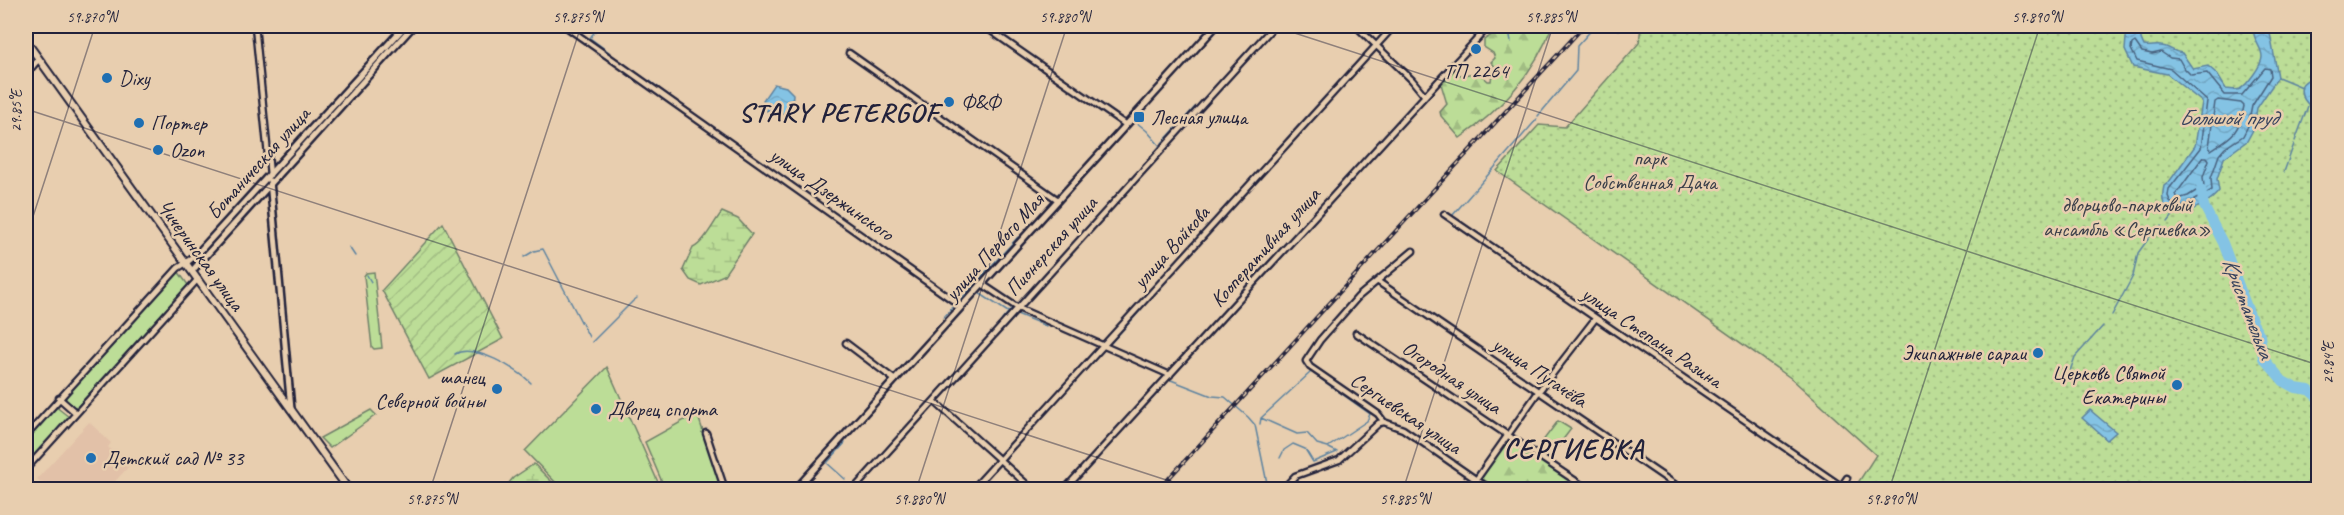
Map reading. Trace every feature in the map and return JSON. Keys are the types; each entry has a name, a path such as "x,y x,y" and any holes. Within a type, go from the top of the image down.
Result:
{"main road":[{"name":"Чичеринская улица","path":"26,41 349,489"}],"street":[{"path":"255,26 291,409"},
{"name":"Ботаническая улица","path":"26,436 178,268 198,253 405,26"},
{"name":"Ботаническая улица","path":"192,271 413,26"},
{"name":"улица Дзержинского","path":"565,26 962,306"},
{"path":"984,26 1126,125"},
{"name":"улица Первого Мая","path":"795,489 1216,26"},
{"name":"Пионерская улица","path":"853,489 1274,26"},
{"path":"1356,26 1408,76 1425,96"},
{"name":"улица Войкова","path":"972,489 1394,26"},
{"name":"Кооперативная улица","path":"1064,489 1489,26"},
{"path":"849,53 1058,200"},
{"path":"26,74 39,59"},
{"name":"улица Степана Разина","path":"1444,214 1840,488"},
{"path":"1377,281 1413,251"},
{"path":"26,469 198,279"},
{"name":"Сергиевская улица","path":"1377,281 1358,297 1320,340 1306,361 1310,367 1378,414 1384,422 1403,429 1491,489"},
{"name":"улица Пугачёва","path":"1377,281 1683,489"},
{"path":"982,284 1018,308 1170,375"},
{"path":"1476,480 1595,319"},
{"name":"Огородная улица","path":"1356,333 1589,489"},
{"path":"846,343 895,380"},
{"path":"59,398 76,413"},
{"path":"934,401 1033,489"},
{"path":"1283,489 1295,476 1340,460 1379,423 1384,422"},
{"path":"706,433 725,489"},
{"path":"1840,488 1847,478"}],"shaded area":[{"name":"Детский сад № 33","path":"89,422 111,443 108,447 113,452 116,449 131,464 108,489 49,489 37,479"}],"green space":[{"path":"1496,26 1552,26 1536,59 1515,89 1489,115 1460,138 1441,116 1440,112 1447,104 1441,84 1454,70 1460,75 1479,73 1491,81 1492,73 1499,71 1491,62 1495,58 1493,53 1484,47 1484,40 1490,36"},
{"name":"дворцово-парковый ансамбль «Сергиевка»","path":"1641,26 2318,26 2318,489 1854,489 1876,455 1792,379 1497,171 1539,125 1565,127 1639,43"},
{"path":"722,212 738,219 752,234 724,275 701,285 690,280 683,270 693,248 705,237"},
{"path":"443,223 503,339 429,379 382,290"},
{"path":"178,271 188,285 78,406 74,407 66,400 65,395"},
{"path":"374,272 382,348 374,349 364,276 366,273"},
{"name":"Дворец спорта","path":"607,367 661,489 562,489 525,451"},
{"path":"55,406 69,417 26,465 26,439"},
{"path":"371,410 376,415 330,448 320,438"},
{"path":"697,413 722,489 665,489 645,442"},
{"path":"1558,421 1571,429 1555,450 1542,442"},
{"path":"1510,440 1581,487 1580,490 1498,489 1481,478 1503,445"},
{"path":"534,464 559,489 504,489 513,478"}],"water":[{"name":"Большой пруд","path":"2127,26 2142,26 2141,39 2144,46 2164,46 2182,53 2193,69 2208,66 2217,74 2226,89 2235,90 2240,89 2246,83 2261,61 2262,53 2254,36 2253,26 2266,26 2270,33 2278,77 2257,108 2254,128 2247,141 2224,158 2217,179 2219,191 2203,205 2182,212 2173,211 2166,207 2163,199 2164,186 2195,146 2202,102 2167,74 2133,67 2125,50"},
{"path":"2318,73 2318,109 2316,110 2304,100 2301,89 2305,82"},
{"path":"774,84 786,87 793,94 792,106 781,115 771,109 767,111 763,100"},
{"path":"2090,410 2116,432 2107,440 2082,418"}],"waterway":[{"path":"1508,26 1511,42"},
{"path":"1538,116 1576,71 1577,46 1595,26"},
{"path":"1614,26 1619,30"},
{"path":"598,27 590,38 609,52"},
{"path":"1426,90 1448,66"},
{"path":"2278,77 2302,87"},
{"path":"650,81 659,88"},
{"path":"1410,108 1420,97"},
{"path":"2295,141 2308,106"},
{"path":"1162,143 1195,107"},
{"path":"1151,165 1200,111"},
{"path":"1452,216 1537,119"},
{"path":"1136,122 1160,146 1152,155"},
{"path":"2284,172 2294,144"},
{"name":"Кристателька","path":"2201,190 2204,206 2223,243 2253,323 2260,335 2263,358 2283,381 2296,388 2309,390 2318,398"},
{"path":"1304,223 1317,210"},
{"path":"2168,222 2175,213"},
{"path":"2155,231 2162,226"},
{"path":"1289,241 1301,227"},
{"path":"2112,315 2133,276 2138,253 2151,235"},
{"path":"960,300 1018,237"},
{"path":"1282,248 1285,245"},
{"path":"349,247 355,256"},
{"path":"524,257 543,249 589,337"},
{"path":"1264,267 1278,252"},
{"path":"1254,279 1262,270"},
{"path":"367,275 371,282"},
{"path":"1248,285 1252,281"},
{"path":"979,293 1008,312"},
{"path":"1225,311 1239,296"},
{"path":"592,342 637,298"},
{"path":"944,317 954,306"},
{"path":"1002,320 1012,308"},
{"path":"1109,345 1140,311"},
{"path":"1017,314 1046,326"},
{"path":"2070,371 2075,357 2103,326"},
{"path":"455,354 473,352 495,359 531,383"},
{"path":"1260,424 1261,418 1297,434 1307,433 1317,444 1328,447 1367,421 1370,414 1311,372 1261,418"},
{"path":"1171,380 1212,396 1225,397 1248,417 1255,425 1267,483 1271,490"},
{"path":"845,443 827,463 845,479"},
{"path":"1280,458 1284,450 1293,444 1305,449 1313,462 1337,452 1329,448"},
{"path":"445,483 455,490"}],"railway":[{"path":"1158,490 1584,26"}],"place":[{"name":"ТП 2264","path":"1476,49"},
{"name":"Dixy","path":"107,78"},
{"name":"Ф&Ф","path":"949,102"},
{"name":"Лесная улица","path":"1139,117"},
{"name":"Портер","path":"139,123"},
{"name":"Ozon","path":"158,150"},
{"name":"Экипажные сараи","path":"2038,353"},
{"name":"Церковь Святой Екатерины","path":"2177,385"},
{"name":"шанец Северной войны","path":"497,389"},
{"name":"Дворец спорта","path":"596,409"},
{"name":"Детский сад № 33","path":"91,458"}],"district":[{"name":"STARY PETERGOF","path":"839,112"},
{"name":"СЕРГИЕВКА","path":"1574,449"}],"park label":[{"name":"парк Собственная Дача","path":"1650,170"}]}
